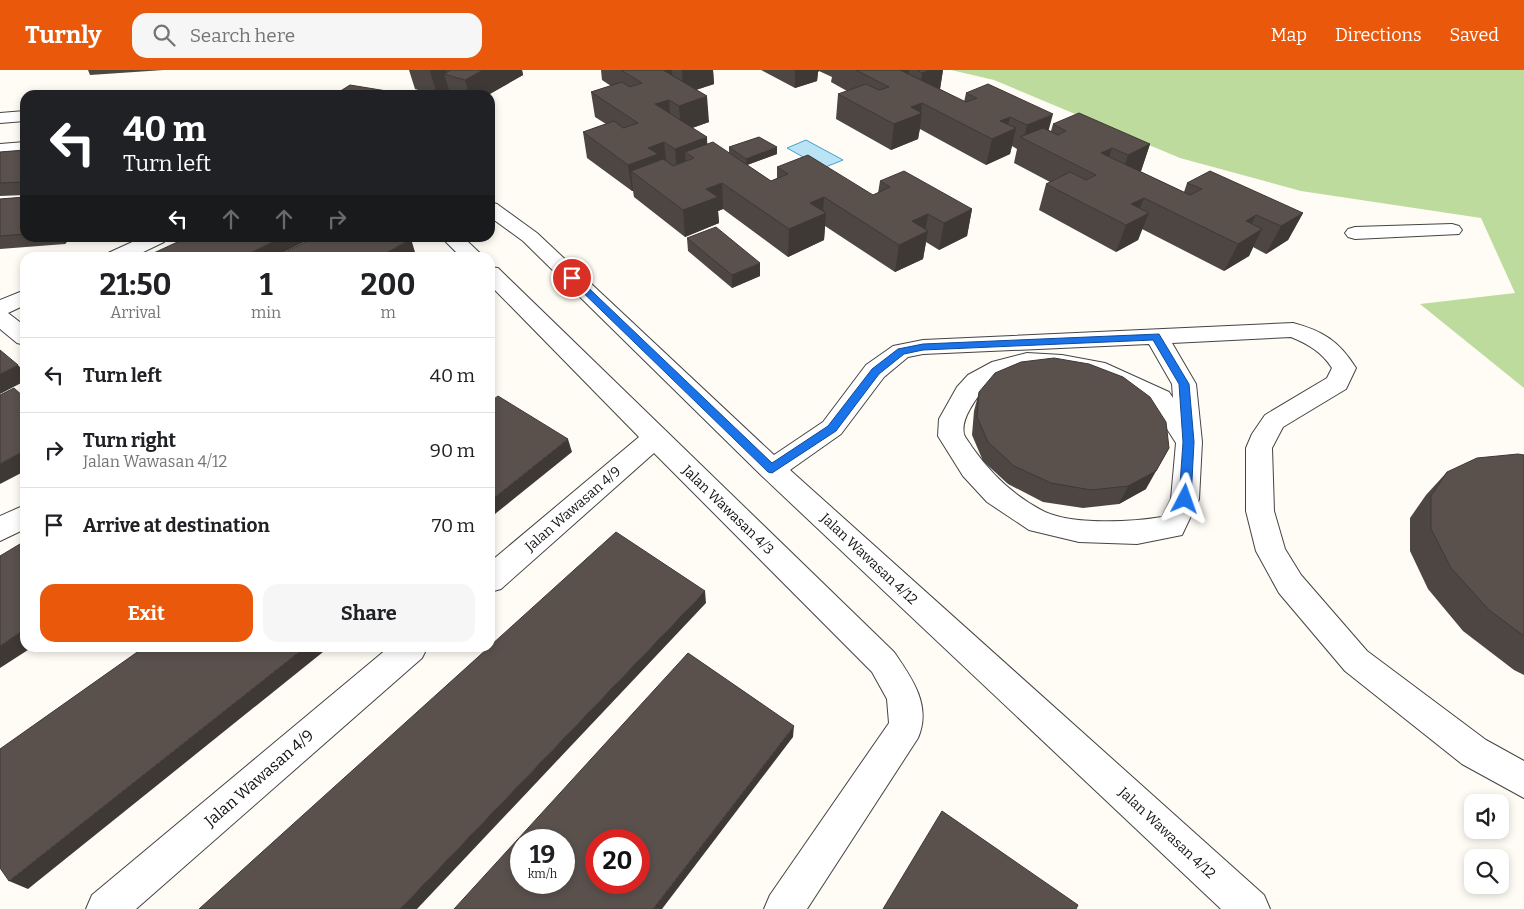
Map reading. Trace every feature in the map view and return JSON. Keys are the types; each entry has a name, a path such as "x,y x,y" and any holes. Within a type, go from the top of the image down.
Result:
{"street":[{"path":"0,118 20,116"},
{"path":"0,149 20,148"},
{"name":"Jalan Wawasan 4/12","path":"495,212 530,236 772,469 1250,909"},
{"path":"1355,233 1452,230"},
{"path":"126,252 148,242"},
{"name":"Jalan Wawasan 4/3","path":"456,242 467,252"},
{"name":"Jalan Wawasan 4/3","path":"495,279 883,662 904,696 906,727 784,909"},
{"path":"0,308 20,299"},
{"path":"0,317 20,334"},
{"path":"772,469 832,428 875,371 901,351 923,347 1293,330 1322,341 1334,351 1344,368 1337,383 1274,421 1258,448 1260,511 1272,551 1290,584 1356,661 1474,752 1524,780"},
{"path":"1156,336 1184,384 1189,442 1185,499 1172,526 1137,533 1079,531 1039,522 997,495 973,469 951,436 952,418 966,393 977,381 1000,368 1027,361 1062,363 1106,371 1137,385 1160,398 1189,442"},
{"name":"Jalan Wawasan 4/9","path":"495,576 655,438"},
{"path":"0,530 20,519"},
{"name":"Jalan Wawasan 4/9","path":"106,909 406,652"}],"green space":[{"path":"951,70 1524,70 1524,388 1420,304 1515,293 1481,218 1301,191 1180,158 994,80"}],"water":[{"path":"806,140 843,160 823,168 787,148"}],"building":[{"path":"451,70 483,70 465,80 444,74"},
{"path":"621,70 663,70 707,96 679,106 669,100 655,104 707,137 675,149 664,142 648,148 658,154 628,165 583,132 614,121 623,128 638,123 591,92 622,82 630,87 642,83"},
{"path":"856,70 900,70 966,102 977,98 966,93 988,84 1053,114 1027,125 1010,117 1000,121 1016,128 992,139 922,103 911,107 922,113 894,124 838,94 866,84 879,90 889,87"},
{"path":"917,70 930,70 922,73"},
{"path":"350,85 381,90 342,90"},
{"path":"1079,113 1150,144 1128,155 1112,148 1101,153 1190,195 1202,189 1187,183 1210,171 1303,213 1281,226 1256,215 1246,221 1262,229 1238,244 1144,198 1131,204 1149,213 1126,225 1046,184 1070,172 1086,180 1096,175 1020,137 1043,128 1058,135 1066,131 1053,124"},
{"path":"759,137 777,147 746,159 729,147"},
{"path":"713,142 771,181 788,174 777,167 808,155 873,195 890,187 880,181 904,171 972,209 944,223 928,214 912,221 928,231 899,245 824,197 810,203 826,213 789,229 722,183 706,189 718,197 683,210 631,171 663,159 673,166 694,158 685,152"},
{"path":"20,150 20,182 0,183 0,152"},
{"path":"20,197 20,234 0,236 0,199"},
{"path":"716,227 760,263 732,275 687,238"},
{"path":"177,242 272,242 252,252 156,252"},
{"path":"305,242 406,242 388,252 286,252"},
{"path":"0,350 18,365 0,374"},
{"path":"1054,358 1089,364 1123,377 1150,397 1166,422 1169,448 1156,471 1128,486 1091,490 1051,483 1014,466 988,442 977,417 979,392 995,373 1021,362"},
{"path":"14,388 20,393 20,453 0,464 0,395"},
{"path":"498,396 568,439 495,497 495,398"},
{"path":"1524,455 1524,636 1489,610 1451,568 1431,529 1431,496 1447,472 1477,458"},
{"path":"616,532 705,591 400,909 199,909 484,652 495,652 495,641"},
{"path":"20,544 20,632 0,646 0,556"},
{"path":"137,652 299,652 9,881 0,868 0,749"},
{"path":"688,653 794,726 653,909 454,909 510,848 510,894 575,894 575,829 527,829"},
{"path":"942,811 1078,905 1076,909 883,909"}],"route":[{"path":"572,278 772,469 832,428 875,371 901,351 923,347 1156,336 1184,384 1189,442 1185,499"}]}
